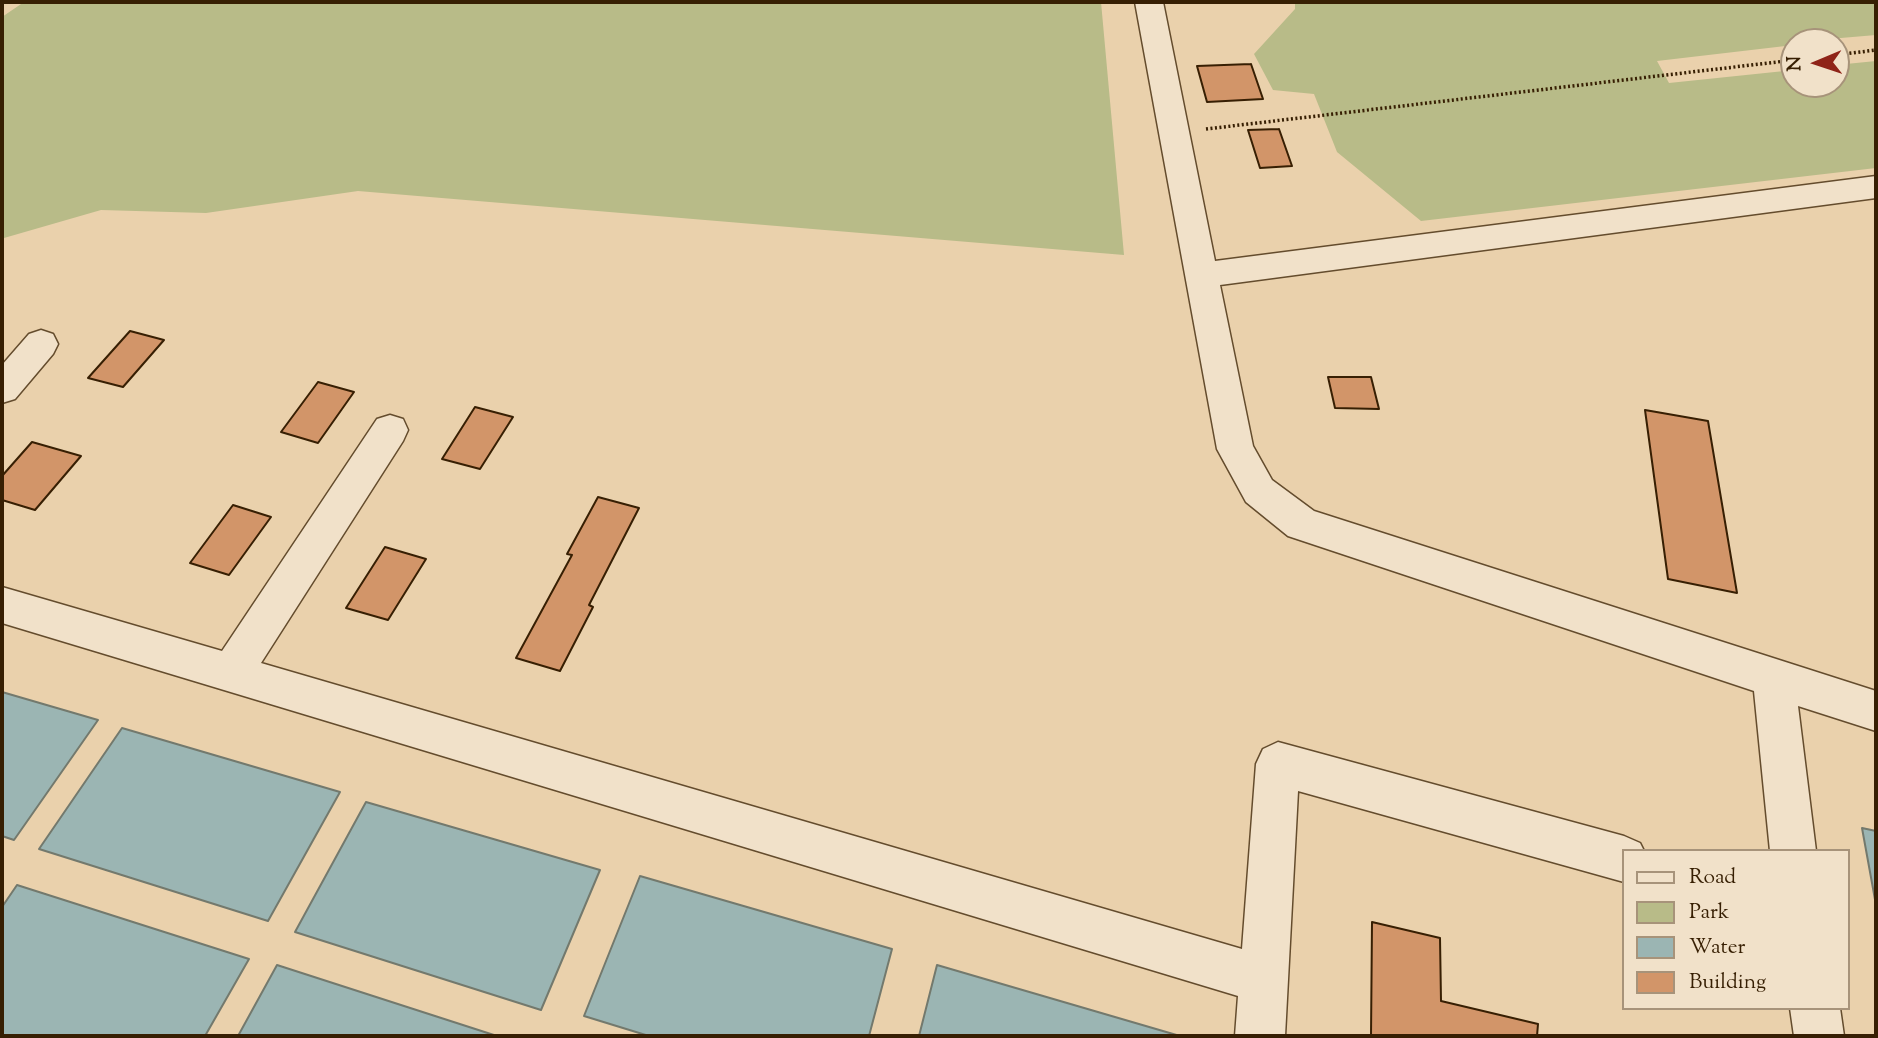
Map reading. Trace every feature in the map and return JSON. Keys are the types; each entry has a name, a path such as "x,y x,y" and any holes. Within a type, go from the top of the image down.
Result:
{"street":[{"path":"1150,2 1235,449 1259,491 1302,524 1774,680 1876,711"},
{"path":"1201,275 1876,187"},
{"path":"2,389 41,344"},
{"path":"231,673 390,430"},
{"path":"2,605 1264,980"},
{"path":"1774,680 1793,849"},
{"path":"1260,1036 1278,764 1622,858"},
{"path":"1815,1010 1819,1036"}],"path":[{"path":"1850,53 1876,50"},
{"path":"1174,133 1780,62"}],"green space":[{"path":"24,2 1101,2 1124,255 358,191 206,213 101,210 4,238 2,17"},
{"path":"1295,2 1876,2 1876,35 1850,37 1850,28 1780,28 1780,47 1657,61 1669,83 1780,71 1780,98 1850,98 1850,64 1876,61 1876,168 1421,221 1337,152 1314,94 1273,90 1254,54 1295,9"}],"water":[{"path":"2,692 98,720 14,840 2,836"},
{"path":"122,728 340,792 268,921 39,849"},
{"path":"366,802 600,870 541,1010 295,932"},
{"path":"1862,828 1876,831 1876,905"},
{"path":"640,876 892,949 869,1036 649,1036 584,1016"},
{"path":"17,885 249,959 205,1036 2,1036 2,907"},
{"path":"277,965 497,1036 238,1036"},
{"path":"937,965 1180,1036 919,1036"}],"building":[{"path":"1251,64 1263,99 1207,102 1197,66"},
{"path":"1279,129 1292,166 1260,168 1248,130"},
{"path":"130,331 164,340 123,387 88,378"},
{"path":"1328,377 1371,377 1379,409 1335,408"},
{"path":"318,382 354,392 318,443 281,432"},
{"path":"475,407 513,417 480,469 442,459"},
{"path":"1645,410 1708,421 1737,593 1668,579"},
{"path":"32,442 81,456 35,510 2,500 2,476"},
{"path":"598,497 639,508 589,605 593,607 560,671 516,658 572,555 567,554"},
{"path":"233,505 271,517 229,575 190,563"},
{"path":"385,547 426,559 388,620 346,608"},
{"path":"1372,922 1440,938 1441,1001 1538,1024 1537,1036 1371,1036"}]}
